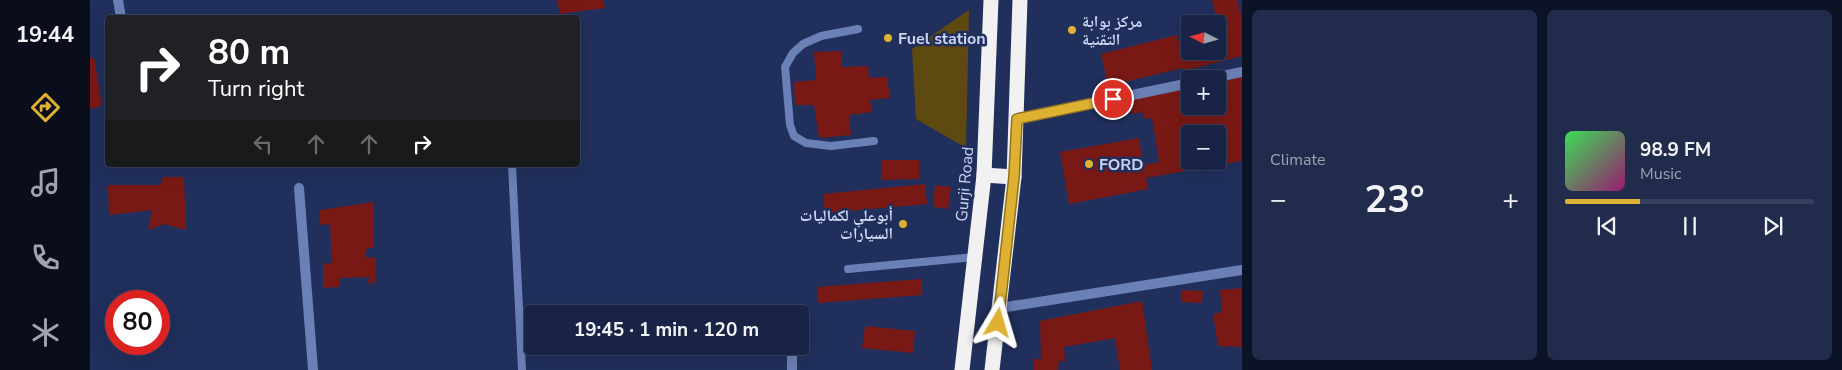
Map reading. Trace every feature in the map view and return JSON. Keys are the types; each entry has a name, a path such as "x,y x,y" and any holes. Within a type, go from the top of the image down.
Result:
{"highway":[{"name":"Gurji Road","path":"962,370 984,175 991,0"},
{"path":"992,370 1014,177 1020,0"},
{"path":"984,175 1014,177"}],"street":[{"path":"118,0 120,15"},
{"path":"1226,75 1242,72"},
{"path":"1017,119 1181,84"},
{"path":"299,188 313,370"},
{"path":"1000,308 1242,270"},
{"path":"792,355 792,370"}],"lane":[{"path":"858,29 821,36 803,44 793,53 785,67 790,125 794,136 806,143 831,146 874,141"},
{"path":"512,167 522,370"},
{"path":"848,269 975,257"}],"shaded area":[{"path":"969,10 966,148 916,119 912,49"}],"building":[{"path":"557,0 603,0 605,8 560,14"},
{"path":"1212,0 1237,0 1242,19 1242,56 1188,70 1184,70 1183,68 1108,86 1101,54 1177,35 1178,41 1181,40 1181,60 1226,60 1226,15 1216,15"},
{"path":"841,51 842,67 868,66 869,78 887,77 890,98 870,100 872,112 849,115 851,135 819,138 814,105 795,105 794,82 816,80 814,52"},
{"path":"94,57 102,106 90,109 90,58"},
{"path":"1242,76 1242,161 1226,164 1226,125 1181,125 1181,170 1191,170 1146,178 1148,189 1069,204 1060,152 1139,138 1143,165 1159,162 1152,118 1144,119 1142,112 1132,114 1129,97 1181,88 1181,115 1226,115 1226,79"},
{"path":"881,160 919,160 919,179 881,180"},
{"path":"163,177 184,177 186,230 164,224 148,230 152,210 109,215 108,185 160,185"},
{"path":"925,184 927,204 825,213 823,194"},
{"path":"935,185 951,187 948,209 933,207"},
{"path":"374,202 373,248 367,248 365,257 376,258 375,282 368,284 369,277 340,278 340,287 323,288 323,263 332,264 330,224 319,225 320,210"},
{"path":"921,279 922,295 818,303 817,287"},
{"path":"1242,288 1242,347 1218,346 1213,314 1222,312 1220,290"},
{"path":"1181,290 1203,291 1202,303 1181,302"},
{"path":"1142,301 1152,370 1120,370 1115,338 1064,347 1065,362 1059,360 1058,370 1033,370 1034,359 1041,359 1040,321"},
{"path":"865,326 915,331 913,353 862,348"}],"place":[{"name":"مركز بوابة التقنية","path":"1072,30"},
{"name":"Fuel station","path":"888,38"},
{"name":"FORD","path":"1089,164"},
{"name":"أبوعلي لكماليات السيارات","path":"903,224"}],"route":[{"path":"998,323 1014,177 1017,119 1113,99"}]}
